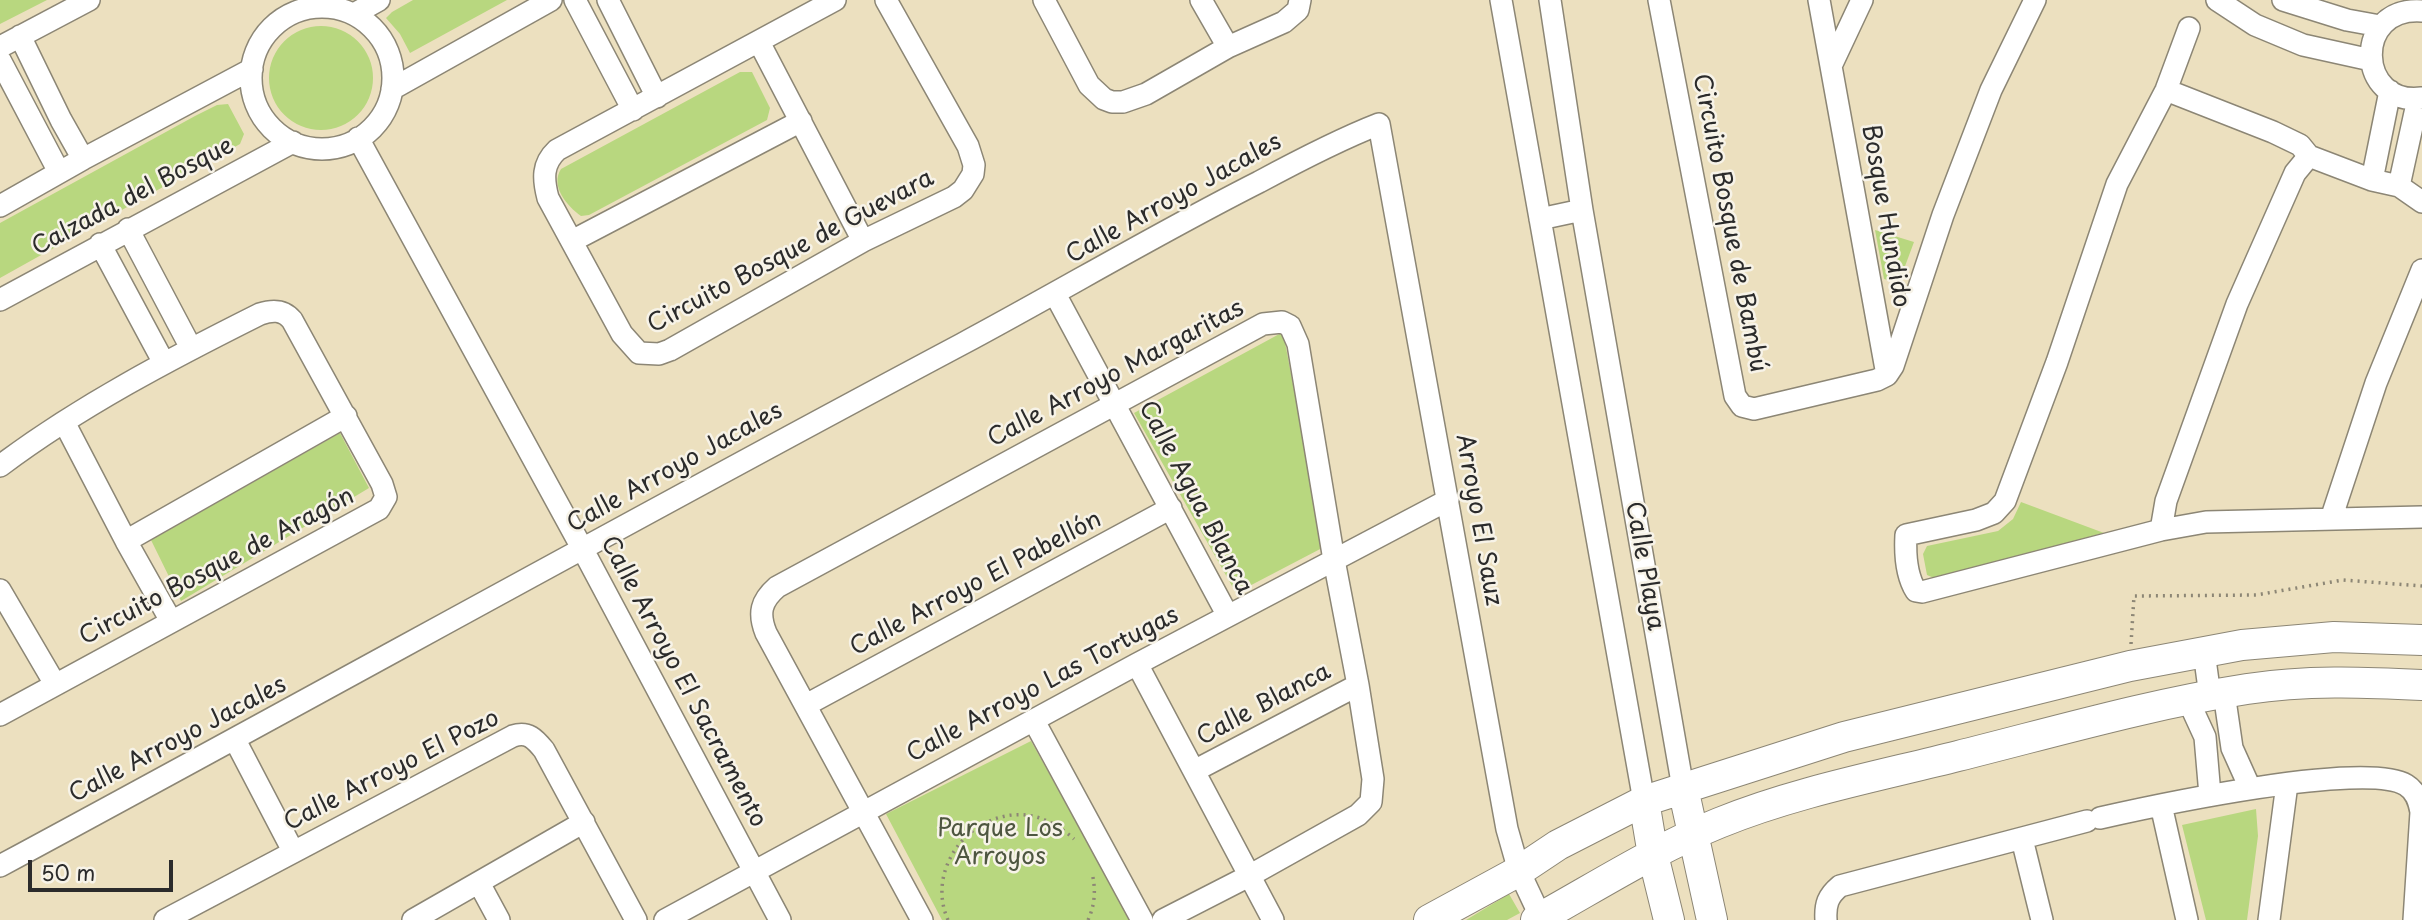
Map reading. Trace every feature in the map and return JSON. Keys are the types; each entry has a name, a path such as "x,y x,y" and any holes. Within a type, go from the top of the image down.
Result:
{"street":[{"path":"0,47 89,0"},
{"path":"354,14 379,0"},
{"path":"392,89 551,0"},
{"path":"575,0 633,110"},
{"path":"608,0 657,97"},
{"name":"Circuito Bosque de Guevara","path":"835,0 557,150 545,164 548,198 621,334 639,353 659,354 670,350 863,241 954,197 963,190 974,174 968,146 886,0"},
{"path":"1044,0 1090,85 1104,99 1112,102 1123,102 1146,94 1228,47 1293,17 1300,0"},
{"path":"1201,0 1228,47"},
{"name":"Calle Playa","path":"1501,0 1653,855 1671,917"},
{"name":"Calle Playa","path":"1550,0 1582,210 1683,788 1712,920"},
{"name":"Circuito Bosque de Bambú","path":"1659,0 1735,396 1742,406 1754,409 1877,380 1886,375"},
{"name":"Bosque Hundido","path":"1819,0 1886,375"},
{"path":"1831,66 1862,0"},
{"path":"1886,375 1893,366 1943,215 1991,90 2035,0"},
{"path":"2217,0 2255,25 2303,45 2371,60"},
{"path":"2283,0 2347,20 2380,26"},
{"path":"336,8 354,14 372,27 386,45 393,66 392,89 385,111 372,129 333,148 312,148 293,142 277,133 256,104 251,69 257,49 280,9 336,8"},
{"path":"2399,186 2420,99 2403,98 2379,81 2371,60 2373,39 2380,26 2392,17 2405,11 2422,11"},
{"path":"2189,28 2166,90 2117,184 2057,362 2004,500 1994,513 1976,520 1906,535 1905,549 1911,584 1916,592 1922,592 2161,530 2206,522 2422,517"},
{"path":"20,36 83,159"},
{"path":"759,42 863,241"},
{"path":"0,60 59,172"},
{"path":"0,206 251,69"},
{"path":"2166,90 2282,136 2300,145 2309,156 2372,180 2399,186 2422,202"},
{"path":"2372,180 2390,91"},
{"path":"25,107 49,95"},
{"path":"572,242 801,121"},
{"name":"Calle Arroyo Jacales","path":"0,866 235,740 582,548 1055,294 1211,206 1334,143 1379,124"},
{"name":"Arroyo El Sauz","path":"1379,124 1507,829 1519,871 1540,919"},
{"name":"Calle Arroyo El Sacramento","path":"358,138 582,548 780,920"},
{"name":"Calzada del Bosque","path":"0,300 293,142"},
{"path":"2161,530 2166,500 2237,304 2295,173 2309,156"},
{"path":"1540,219 1582,210"},
{"path":"128,229 191,348"},
{"path":"100,244 164,363"},
{"path":"2331,519 2376,383 2421,276"},
{"name":"Calle Agua Blanca","path":"1055,294 1228,616"},
{"name":"Circuito Bosque de Aragón","path":"0,466 64,422 164,363 260,314 274,311 282,312 292,320 346,416 385,490 386,497 379,509 0,715"},
{"name":"Calle Arroyo Margaritas","path":"922,920 762,624 761,606 770,593 789,580 1263,324 1282,322 1290,326 1298,344 1373,779 1371,802 1358,815 1163,920"},
{"path":"126,541 346,416"},
{"path":"64,422 171,621"},
{"name":"Calle Arroyo Las Tortugas","path":"665,920 1137,664 1448,500"},
{"name":"Calle Arroyo El Pabellón","path":"806,705 1171,508"},
{"path":"0,590 55,684"},
{"path":"1429,920 1519,871 1558,845 1644,802 1844,737 2130,666 2204,652 2334,637 2422,640"},
{"path":"2286,641 2288,684"},
{"path":"2204,652 2207,697 2205,737 2210,795"},
{"path":"1137,664 1273,920"},
{"path":"1540,919 1653,855 1695,835 1762,808 1858,781 2137,711 2207,697 2288,684 2336,682 2422,685"},
{"name":"Calle Blanca","path":"1194,771 1358,685"},
{"path":"2207,697 2250,789"},
{"path":"1034,720 1142,920"},
{"name":"Calle Arroyo El Pozo","path":"165,920 519,734 535,738 544,750 636,920"},
{"path":"235,740 293,851"},
{"path":"1826,920 1826,903 1840,886 2094,820 2250,789 2287,784 2378,779 2398,781 2408,786 2420,801 2414,920"},
{"path":"2269,920 2287,784"},
{"path":"2161,805 2187,920"},
{"path":"412,920 584,822"},
{"path":"2022,839 2042,920"},
{"path":"479,883 499,920"}],"path":[{"path":"2130,666 2134,596 2256,595 2343,580 2422,586"},
{"path":"948,920 944,911 942,887 947,863 960,842 978,827 1001,817 1027,815 1052,822 1073,838 1081,848"},
{"path":"1088,920 1093,910 1095,884 1091,872"}],"green space":[{"path":"0,0 47,0 0,24"},
{"path":"413,0 507,0 410,53 400,34 386,18"},
{"path":"321,26 341,30 358,41 369,58 373,78 369,98 358,115 341,126 321,130 301,126 284,115 273,98 269,78 273,58 284,41 301,30"},
{"path":"740,72 752,72 770,108 767,120 589,215 581,216 570,207 559,189 558,175 561,169"},
{"path":"228,104 244,134 240,144 0,278 0,223 195,116 217,105"},
{"path":"1875,230 1914,242 1901,277 1895,282 1884,279"},
{"path":"1283,332 1324,547 1236,593 1134,413"},
{"path":"340,433 369,488 181,601 151,540"},
{"path":"2021,502 2104,533 1934,578 1927,575 1923,554 1927,546 1998,531 2013,519"},
{"name":"Parque Los Arroyos","path":"1031,741 1131,920 942,920 886,814"},
{"path":"2256,809 2258,836 2247,920 2206,920 2182,825"},
{"path":"1509,894 1520,913 1507,920 1466,920"}]}
